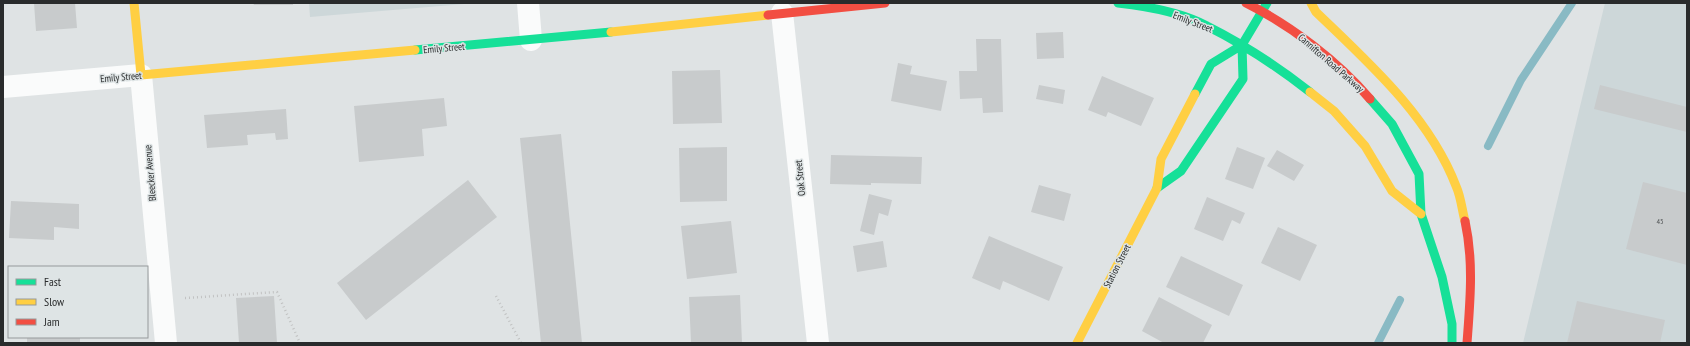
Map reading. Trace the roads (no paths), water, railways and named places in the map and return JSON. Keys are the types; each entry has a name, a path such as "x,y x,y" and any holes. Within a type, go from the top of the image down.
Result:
{"street":[{"name":"Bleecker Avenue","path":"134,3 166,343"},
{"path":"528,3 531,40"},
{"name":"Emily Street","path":"3,87 531,40 885,3"},
{"name":"Emily Street","path":"1118,3 1144,6 1206,25 1242,45"},
{"path":"1246,3 1264,7"},
{"path":"1311,3 1316,12 1372,65 1411,110 1441,153 1457,187 1470,241 1471,296 1467,343"},
{"name":"Station Street","path":"1077,343 1158,188 1161,159 1211,64 1242,45 1264,7"},
{"name":"Cannifton Road Parkway","path":"1264,7 1357,83 1392,124 1419,174 1421,214 1442,277 1452,324 1452,343"},
{"name":"Oak Street","path":"782,13 818,343"},
{"path":"1242,45 1281,69 1334,111 1365,146 1392,191 1421,214"},
{"name":"Station Street","path":"1158,188 1181,171 1243,79 1242,45"}],"waterway":[{"path":"1488,146 1521,80 1572,3"},
{"path":"1378,343 1400,300"}]}
